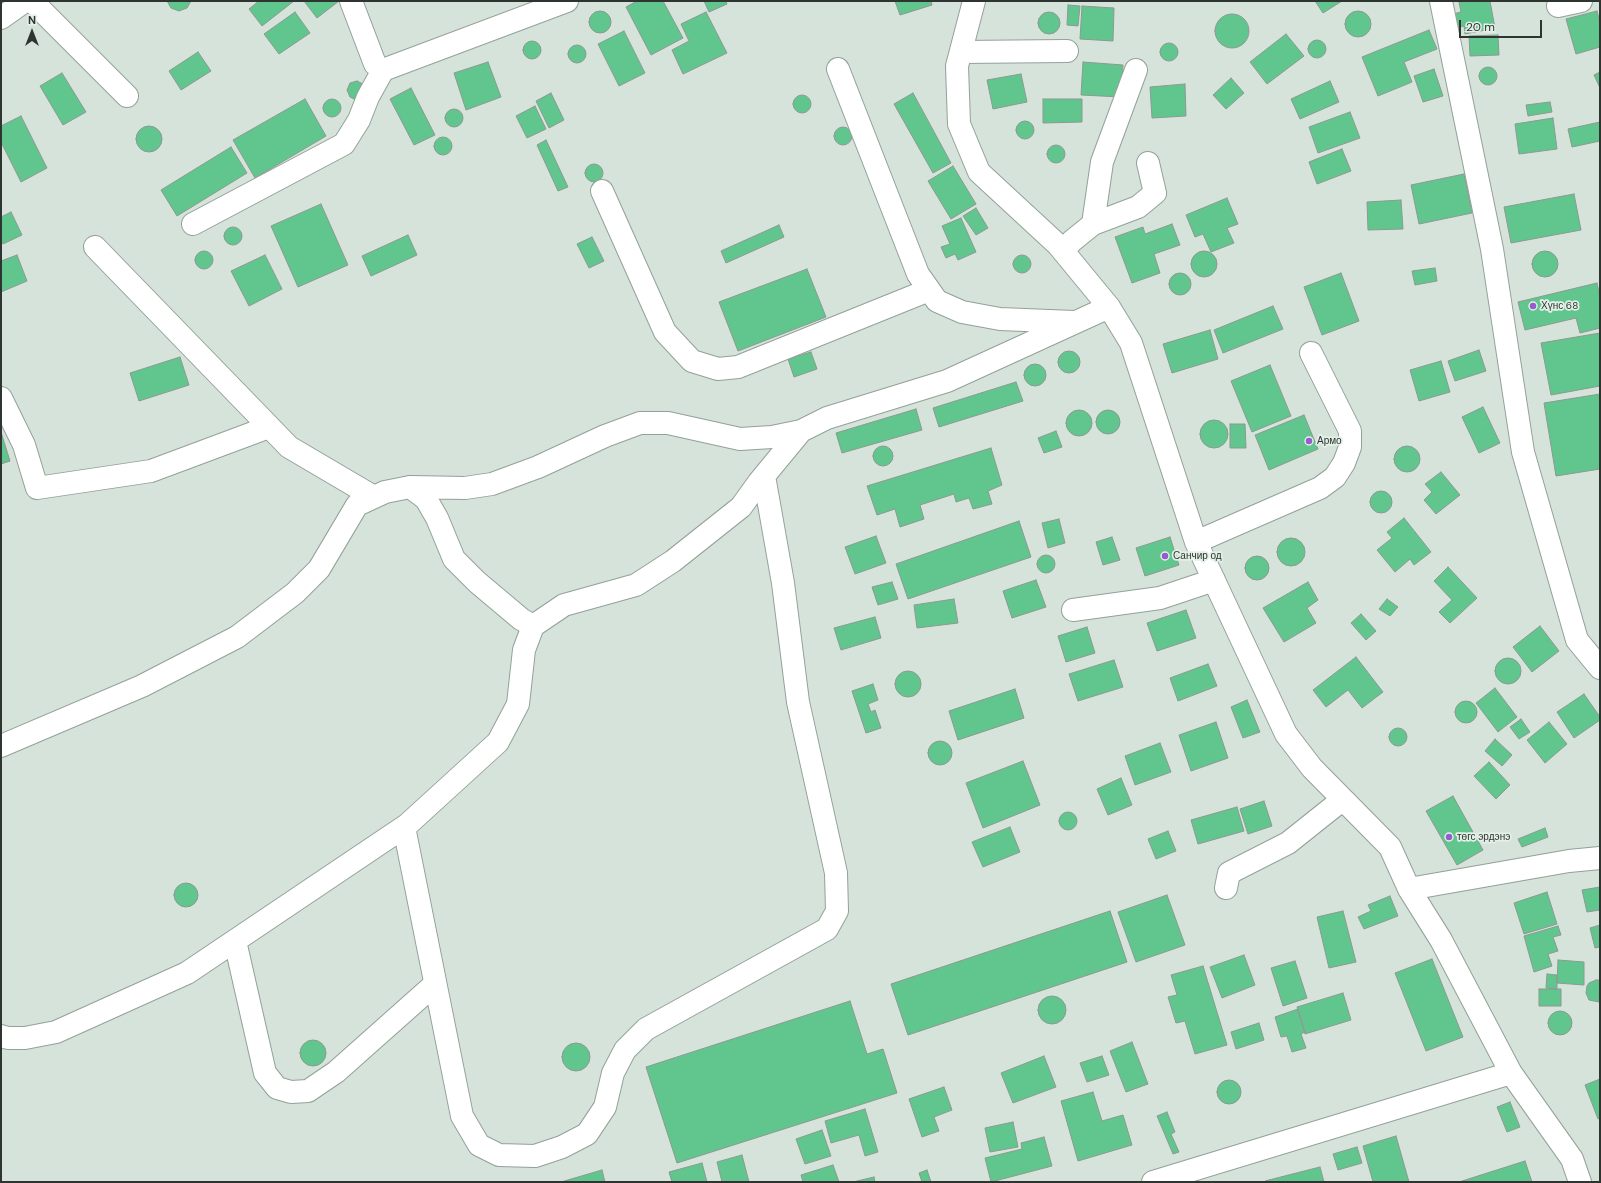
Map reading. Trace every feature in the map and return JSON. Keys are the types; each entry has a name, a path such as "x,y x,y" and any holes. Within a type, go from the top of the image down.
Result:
{"street":[{"path":"1,18 25,1"},
{"path":"32,1 127,96"},
{"path":"351,1 375,64 383,70"},
{"path":"193,224 344,144 360,120 368,97 383,70 567,1"},
{"path":"974,1 957,66 959,124 979,172 1063,251 1109,307 1131,343 1196,542 1286,734 1312,768 1390,847 1409,889 1441,940 1511,1073 1572,1159 1580,1182"},
{"path":"1441,1 1492,249 1523,452 1577,640 1596,655"},
{"path":"1558,6 1581,1"},
{"path":"961,52 1067,52"},
{"path":"838,69 918,274 936,301 962,312 1000,319 1079,322"},
{"path":"1093,224 1102,162 1136,70"},
{"path":"1063,251 1072,241 1093,224 1138,208 1155,193 1148,163"},
{"path":"602,190 665,332 692,361 718,369 738,367 929,290"},
{"path":"94,247 288,447 374,497"},
{"path":"1,746 142,686 237,637 295,593 319,569 357,505 385,492 410,487 465,488 492,484 538,467 605,436 640,423 668,423 740,439 772,437 801,430 827,418 947,381 1109,307"},
{"path":"1196,542 1320,488 1335,477 1344,463 1350,447 1350,431 1311,353"},
{"path":"1,398 24,445 37,488 151,471 269,427"},
{"path":"1,1036 8,1038 25,1038 56,1032 187,973 404,827 498,742 518,704 524,650 533,626 564,605 636,585 673,561 741,507 801,430"},
{"path":"404,827 462,1116 479,1145 499,1155 535,1156 562,1147 587,1134 605,1108 613,1073 625,1050 646,1029 827,929 837,912 836,873 798,702 783,583 764,476"},
{"path":"410,487 426,499 437,518 454,559 477,582 521,619 533,626"},
{"path":"1073,610 1160,598 1214,580"},
{"path":"1226,888 1229,873 1288,843 1342,800"},
{"path":"1409,889 1600,858"},
{"path":"235,941 265,1073 276,1088 291,1092 308,1091 336,1072 435,984"},
{"path":"1153,1182 1511,1073"}],"building":[{"path":"167,1 191,1 187,8 179,11 171,8"},
{"path":"259,1 294,1 262,26 249,9"},
{"path":"304,1 339,1 317,18"},
{"path":"637,1 663,1 683,38 651,55 626,7"},
{"path":"704,1 726,1 727,4 709,12"},
{"path":"895,1 931,1 932,5 900,15"},
{"path":"1315,1 1342,1 1323,13"},
{"path":"1490,1 1495,28 1465,34 1464,26 1456,28 1453,14 1461,12 1459,2"},
{"path":"1068,5 1080,6 1078,26 1067,25"},
{"path":"1082,6 1114,8 1113,41 1080,39"},
{"path":"600,11 608,14 611,22 608,30 600,33 592,30 589,22 592,14"},
{"path":"1358,11 1367,15 1371,24 1367,33 1358,37 1349,33 1345,24 1349,15"},
{"path":"1597,11 1600,22 1600,47 1576,54 1566,19"},
{"path":"295,12 310,33 279,54 264,34"},
{"path":"706,12 727,53 683,74 672,50 689,41 681,24"},
{"path":"1049,12 1057,15 1060,23 1057,31 1049,34 1041,31 1038,23 1041,15"},
{"path":"1232,14 1244,19 1249,31 1244,43 1232,48 1220,43 1215,31 1220,19"},
{"path":"1429,30 1437,49 1404,62 1412,82 1378,96 1362,57"},
{"path":"624,31 645,73 619,86 598,44"},
{"path":"1286,34 1304,56 1267,84 1250,62"},
{"path":"1498,35 1499,55 1470,56 1469,36"},
{"path":"1313,40 1321,40 1326,45 1324,56 1321,58 1313,58 1308,53 1308,45"},
{"path":"528,41 536,41 541,46 539,57 536,59 528,59 523,54 523,46"},
{"path":"1165,43 1173,43 1178,48 1176,59 1173,61 1165,61 1160,56 1160,48"},
{"path":"573,45 581,45 586,50 584,61 581,63 573,63 568,58 568,50"},
{"path":"198,52 211,71 181,90 169,71"},
{"path":"488,62 501,97 466,110 454,73"},
{"path":"1083,62 1123,65 1121,97 1081,95"},
{"path":"1484,67 1492,67 1497,72 1495,83 1492,85 1484,85 1479,80 1479,72"},
{"path":"1434,69 1443,96 1423,102 1414,76"},
{"path":"1600,72 1600,88 1594,75"},
{"path":"62,73 86,112 63,125 40,86"},
{"path":"1021,74 1027,102 993,109 987,80"},
{"path":"1231,78 1244,93 1226,109 1213,95"},
{"path":"357,81 363,84 356,100 350,97 347,90 350,83"},
{"path":"1330,81 1339,102 1300,119 1291,99"},
{"path":"1185,84 1186,116 1152,118 1150,87"},
{"path":"411,88 435,135 414,145 390,99"},
{"path":"551,93 564,120 549,128 536,101"},
{"path":"913,93 951,163 933,173 894,104"},
{"path":"798,95 806,95 811,100 809,111 806,113 798,113 793,108 793,100"},
{"path":"305,99 326,136 255,178 233,140"},
{"path":"328,99 336,99 341,104 339,115 336,117 328,117 323,112 323,104"},
{"path":"1043,99 1082,99 1082,122 1043,123"},
{"path":"1550,102 1552,112 1528,116 1526,105"},
{"path":"535,106 546,129 527,138 516,116"},
{"path":"450,109 458,109 463,114 461,125 458,127 450,127 445,122 445,114"},
{"path":"1350,112 1360,138 1318,153 1309,127"},
{"path":"21,116 47,168 21,182 1,142 1,126"},
{"path":"1553,118 1557,149 1519,154 1515,124"},
{"path":"1021,121 1029,121 1034,126 1032,137 1029,139 1021,139 1016,134 1016,126"},
{"path":"1600,122 1600,141 1572,147 1568,129"},
{"path":"149,126 158,130 162,139 158,148 149,152 140,148 136,139 140,130"},
{"path":"839,127 847,127 852,132 850,143 847,145 839,145 834,140 834,132"},
{"path":"439,137 447,137 452,142 450,153 447,155 439,155 434,150 434,142"},
{"path":"546,140 568,187 558,191 537,145"},
{"path":"1052,145 1060,145 1065,150 1063,161 1060,163 1052,163 1047,158 1047,150"},
{"path":"231,147 247,173 177,216 161,190"},
{"path":"1342,149 1351,171 1317,184 1309,162"},
{"path":"590,164 598,164 603,169 601,180 598,182 590,182 585,177 585,169"},
{"path":"953,166 976,204 951,219 928,181"},
{"path":"1464,174 1472,213 1419,224 1411,185"},
{"path":"1574,194 1581,230 1511,243 1504,207"},
{"path":"1227,198 1238,224 1227,228 1234,243 1211,252 1203,234 1195,237 1186,215"},
{"path":"1401,200 1403,229 1368,230 1367,202"},
{"path":"321,204 348,265 298,287 271,226"},
{"path":"976,208 988,228 976,235 963,216"},
{"path":"11,212 22,235 3,244 1,241 1,217"},
{"path":"961,218 976,252 958,260 955,254 946,258 941,247 950,244 942,226"},
{"path":"1172,224 1180,245 1154,254 1160,273 1132,283 1115,237 1143,227 1145,234"},
{"path":"779,225 784,237 726,263 721,251"},
{"path":"229,227 237,227 242,232 240,243 237,245 229,245 224,240 224,232"},
{"path":"408,235 417,255 371,276 362,256"},
{"path":"592,237 604,261 589,268 577,244"},
{"path":"200,251 208,251 213,256 211,267 208,269 200,269 195,264 195,256"},
{"path":"1204,251 1213,255 1217,264 1213,273 1204,277 1195,273 1191,264 1195,255"},
{"path":"1545,251 1554,255 1558,264 1554,273 1545,277 1536,273 1532,264 1536,255"},
{"path":"17,255 27,281 1,292 1,261"},
{"path":"265,255 282,289 249,306 231,271"},
{"path":"1018,255 1026,255 1031,260 1029,271 1026,273 1018,273 1013,268 1013,260"},
{"path":"1435,268 1437,281 1415,285 1412,271"},
{"path":"807,269 826,317 738,351 719,302"},
{"path":"1180,273 1188,276 1191,284 1188,292 1180,295 1172,292 1169,284 1172,276"},
{"path":"1341,273 1359,321 1322,335 1304,287"},
{"path":"1597,283 1600,297 1600,328 1580,333 1576,318 1525,330 1518,302"},
{"path":"1273,306 1283,329 1223,353 1214,330"},
{"path":"1210,330 1218,359 1172,373 1163,344"},
{"path":"1600,333 1600,386 1551,395 1541,343"},
{"path":"1479,350 1486,371 1455,381 1448,361"},
{"path":"1069,351 1077,354 1080,362 1077,370 1069,373 1061,370 1058,362 1061,354"},
{"path":"811,352 817,369 794,377 788,359"},
{"path":"180,357 189,385 139,401 130,373"},
{"path":"1441,361 1450,392 1419,401 1410,370"},
{"path":"1035,364 1043,367 1046,375 1043,383 1035,386 1027,383 1024,375 1027,367"},
{"path":"1270,365 1291,416 1252,432 1231,381"},
{"path":"1016,382 1023,401 939,427 933,408"},
{"path":"1600,394 1600,469 1556,476 1544,403"},
{"path":"1483,407 1500,443 1479,453 1462,417"},
{"path":"916,409 922,430 842,453 836,433"},
{"path":"1079,410 1088,414 1092,423 1088,432 1079,436 1070,432 1066,423 1070,414"},
{"path":"1108,410 1117,413 1120,422 1117,431 1108,434 1099,431 1096,422 1099,413"},
{"path":"1304,415 1318,449 1269,470 1255,435"},
{"path":"1214,420 1224,424 1228,434 1224,444 1214,448 1204,444 1200,434 1204,424"},
{"path":"1230,424 1245,424 1246,448 1230,448"},
{"path":"1056,431 1062,447 1044,453 1038,438"},
{"path":"1,432 10,461 1,464"},
{"path":"883,446 890,449 893,456 890,463 883,466 876,463 873,456 876,449"},
{"path":"1407,446 1416,450 1420,459 1416,468 1407,472 1398,468 1394,459 1398,450"},
{"path":"991,448 1002,485 988,491 992,504 973,509 969,498 956,502 954,494 920,505 924,519 900,527 895,509 877,515 867,486"},
{"path":"1441,472 1460,495 1436,514 1424,500 1432,492 1425,484"},
{"path":"1381,491 1389,494 1392,502 1389,510 1381,513 1373,510 1370,502 1373,494"},
{"path":"1404,518 1431,552 1414,565 1410,559 1395,572 1377,550 1392,538 1387,532"},
{"path":"1059,519 1065,543 1048,548 1042,523"},
{"path":"1019,521 1031,557 908,599 896,564"},
{"path":"876,536 886,563 855,574 845,547"},
{"path":"1112,537 1120,560 1103,565 1096,542"},
{"path":"1170,537 1179,565 1145,576 1136,548"},
{"path":"1291,538 1301,542 1305,552 1301,562 1291,566 1281,562 1277,552 1281,542"},
{"path":"1042,555 1050,555 1055,560 1053,571 1050,573 1042,573 1037,568 1037,560"},
{"path":"1257,556 1266,559 1269,568 1266,577 1257,580 1248,577 1245,568 1248,559"},
{"path":"1448,567 1477,598 1450,623 1439,612 1452,600 1434,581"},
{"path":"1036,580 1046,607 1012,618 1003,591"},
{"path":"892,582 898,599 878,605 872,587"},
{"path":"1308,582 1318,600 1307,608 1316,623 1284,642 1263,608"},
{"path":"954,599 958,623 917,628 914,605"},
{"path":"1387,599 1398,607 1390,616 1379,609"},
{"path":"1186,610 1196,638 1157,651 1147,623"},
{"path":"1361,614 1376,631 1366,640 1351,623"},
{"path":"875,617 881,638 841,650 834,628"},
{"path":"1540,626 1559,651 1532,672 1513,647"},
{"path":"1087,627 1095,653 1066,662 1058,636"},
{"path":"1356,657 1383,692 1362,708 1348,690 1326,707 1313,690"},
{"path":"1508,658 1517,662 1521,671 1517,680 1508,684 1499,680 1495,671 1499,662"},
{"path":"1114,660 1123,687 1078,701 1069,674"},
{"path":"1208,664 1217,686 1178,701 1170,678"},
{"path":"908,671 917,675 921,684 917,693 908,697 899,693 895,684 899,675"},
{"path":"873,684 878,700 868,704 871,712 875,710 881,728 866,733 852,691"},
{"path":"1495,688 1517,717 1498,732 1476,703"},
{"path":"1015,689 1024,718 958,740 949,711"},
{"path":"1584,694 1600,717 1600,720 1574,738 1557,712"},
{"path":"1247,700 1260,732 1243,738 1231,707"},
{"path":"1466,701 1474,704 1477,712 1474,720 1466,723 1458,720 1455,712 1458,704"},
{"path":"1521,719 1530,732 1519,739 1510,727"},
{"path":"1216,722 1228,758 1191,771 1179,735"},
{"path":"1549,722 1567,744 1545,763 1527,740"},
{"path":"1398,728 1404,731 1407,737 1404,743 1398,746 1392,743 1389,737 1392,731"},
{"path":"1495,739 1512,755 1502,766 1485,751"},
{"path":"940,741 948,745 952,753 948,761 940,765 932,761 928,753 932,745"},
{"path":"1160,743 1171,772 1135,785 1125,756"},
{"path":"1023,761 1040,805 983,828 966,783"},
{"path":"1489,762 1510,785 1496,799 1474,776"},
{"path":"1121,778 1132,805 1108,815 1097,789"},
{"path":"1453,796 1483,850 1457,865 1426,811"},
{"path":"1264,801 1272,826 1248,834 1240,809"},
{"path":"1237,807 1244,831 1198,844 1191,820"},
{"path":"1064,812 1072,812 1077,817 1075,828 1072,830 1064,830 1059,825 1059,817"},
{"path":"1010,827 1020,852 983,867 972,842"},
{"path":"1545,828 1548,837 1522,847 1518,839"},
{"path":"1168,831 1176,851 1156,859 1148,839"},
{"path":"186,883 191,884 197,890 197,900 191,906 186,907 181,906 175,900 174,895 175,890 181,884"},
{"path":"1600,887 1600,910 1587,912 1582,890"},
{"path":"1547,892 1557,924 1524,934 1514,903"},
{"path":"1167,895 1185,945 1136,962 1118,912"},
{"path":"1390,896 1398,916 1364,929 1358,917 1371,911 1368,905"},
{"path":"1110,911 1127,962 908,1035 891,984"},
{"path":"1343,911 1356,962 1329,968 1317,917"},
{"path":"1600,925 1600,947 1595,948 1590,928"},
{"path":"1558,926 1561,935 1553,937 1558,951 1548,954 1552,966 1534,972 1524,936"},
{"path":"1244,955 1255,985 1222,998 1210,967"},
{"path":"1432,959 1463,1037 1426,1051 1395,973"},
{"path":"1558,960 1584,962 1584,985 1557,983"},
{"path":"1295,961 1307,998 1283,1006 1271,968"},
{"path":"1203,966 1227,1045 1195,1054 1185,1021 1176,1023 1168,997 1177,995 1171,975"},
{"path":"1547,974 1557,975 1557,989 1546,988"},
{"path":"1600,980 1599,1002 1589,1000 1586,993 1589,983"},
{"path":"1539,989 1561,989 1561,1006 1539,1006"},
{"path":"1343,993 1351,1020 1305,1034 1297,1007"},
{"path":"1052,996 1062,1000 1066,1010 1062,1020 1052,1024 1042,1020 1038,1010 1042,1000"},
{"path":"850,1001 867,1054 883,1049 897,1093 677,1163 646,1067"},
{"path":"1298,1009 1305,1032 1301,1034 1306,1048 1292,1052 1287,1036 1281,1037 1275,1017"},
{"path":"1560,1011 1568,1015 1572,1023 1568,1031 1560,1035 1552,1031 1548,1023 1552,1015"},
{"path":"1259,1023 1264,1040 1236,1049 1231,1032"},
{"path":"313,1040 322,1044 326,1053 322,1062 313,1066 304,1062 300,1053 304,1044"},
{"path":"1132,1042 1148,1084 1126,1092 1110,1051"},
{"path":"576,1043 586,1047 590,1057 586,1067 576,1071 566,1067 562,1057 566,1047"},
{"path":"1044,1056 1056,1087 1013,1103 1001,1073"},
{"path":"1102,1056 1109,1075 1087,1082 1080,1063"},
{"path":"1600,1079 1600,1118 1598,1119 1585,1085"},
{"path":"1229,1080 1237,1084 1241,1092 1237,1100 1229,1104 1221,1100 1217,1092 1221,1084"},
{"path":"944,1087 952,1110 934,1117 939,1131 922,1137 909,1099"},
{"path":"1093,1092 1102,1121 1123,1115 1132,1145 1078,1161 1061,1101"},
{"path":"1510,1102 1520,1127 1507,1132 1497,1107"},
{"path":"865,1109 878,1152 865,1156 859,1135 831,1143 825,1121"},
{"path":"1167,1112 1175,1132 1171,1134 1179,1152 1173,1154 1157,1116"},
{"path":"1013,1122 1018,1147 990,1152 985,1128"},
{"path":"822,1130 831,1156 805,1164 796,1139"},
{"path":"1396,1136 1409,1182 1373,1182 1363,1146"},
{"path":"1044,1137 1052,1166 991,1182 985,1158 1022,1149 1021,1143"},
{"path":"1357,1147 1362,1163 1338,1170 1333,1154"},
{"path":"742,1155 749,1182 722,1182 717,1162"},
{"path":"1525,1161 1532,1182 1459,1182"},
{"path":"702,1163 707,1182 672,1182 669,1172"},
{"path":"833,1165 839,1182 803,1182 801,1175"},
{"path":"1320,1167 1324,1182 1265,1182 1265,1181"},
{"path":"602,1170 605,1182 561,1182"},
{"path":"927,1170 931,1182 922,1182 919,1173"},
{"path":"874,1177 875,1182 853,1182"}],"place":[{"name":"Хүнс 68","path":"1533,306"},
{"name":"Армо","path":"1309,441"},
{"name":"Санчир од","path":"1165,556"},
{"name":"төгс эрдэнэ","path":"1449,837"}]}
